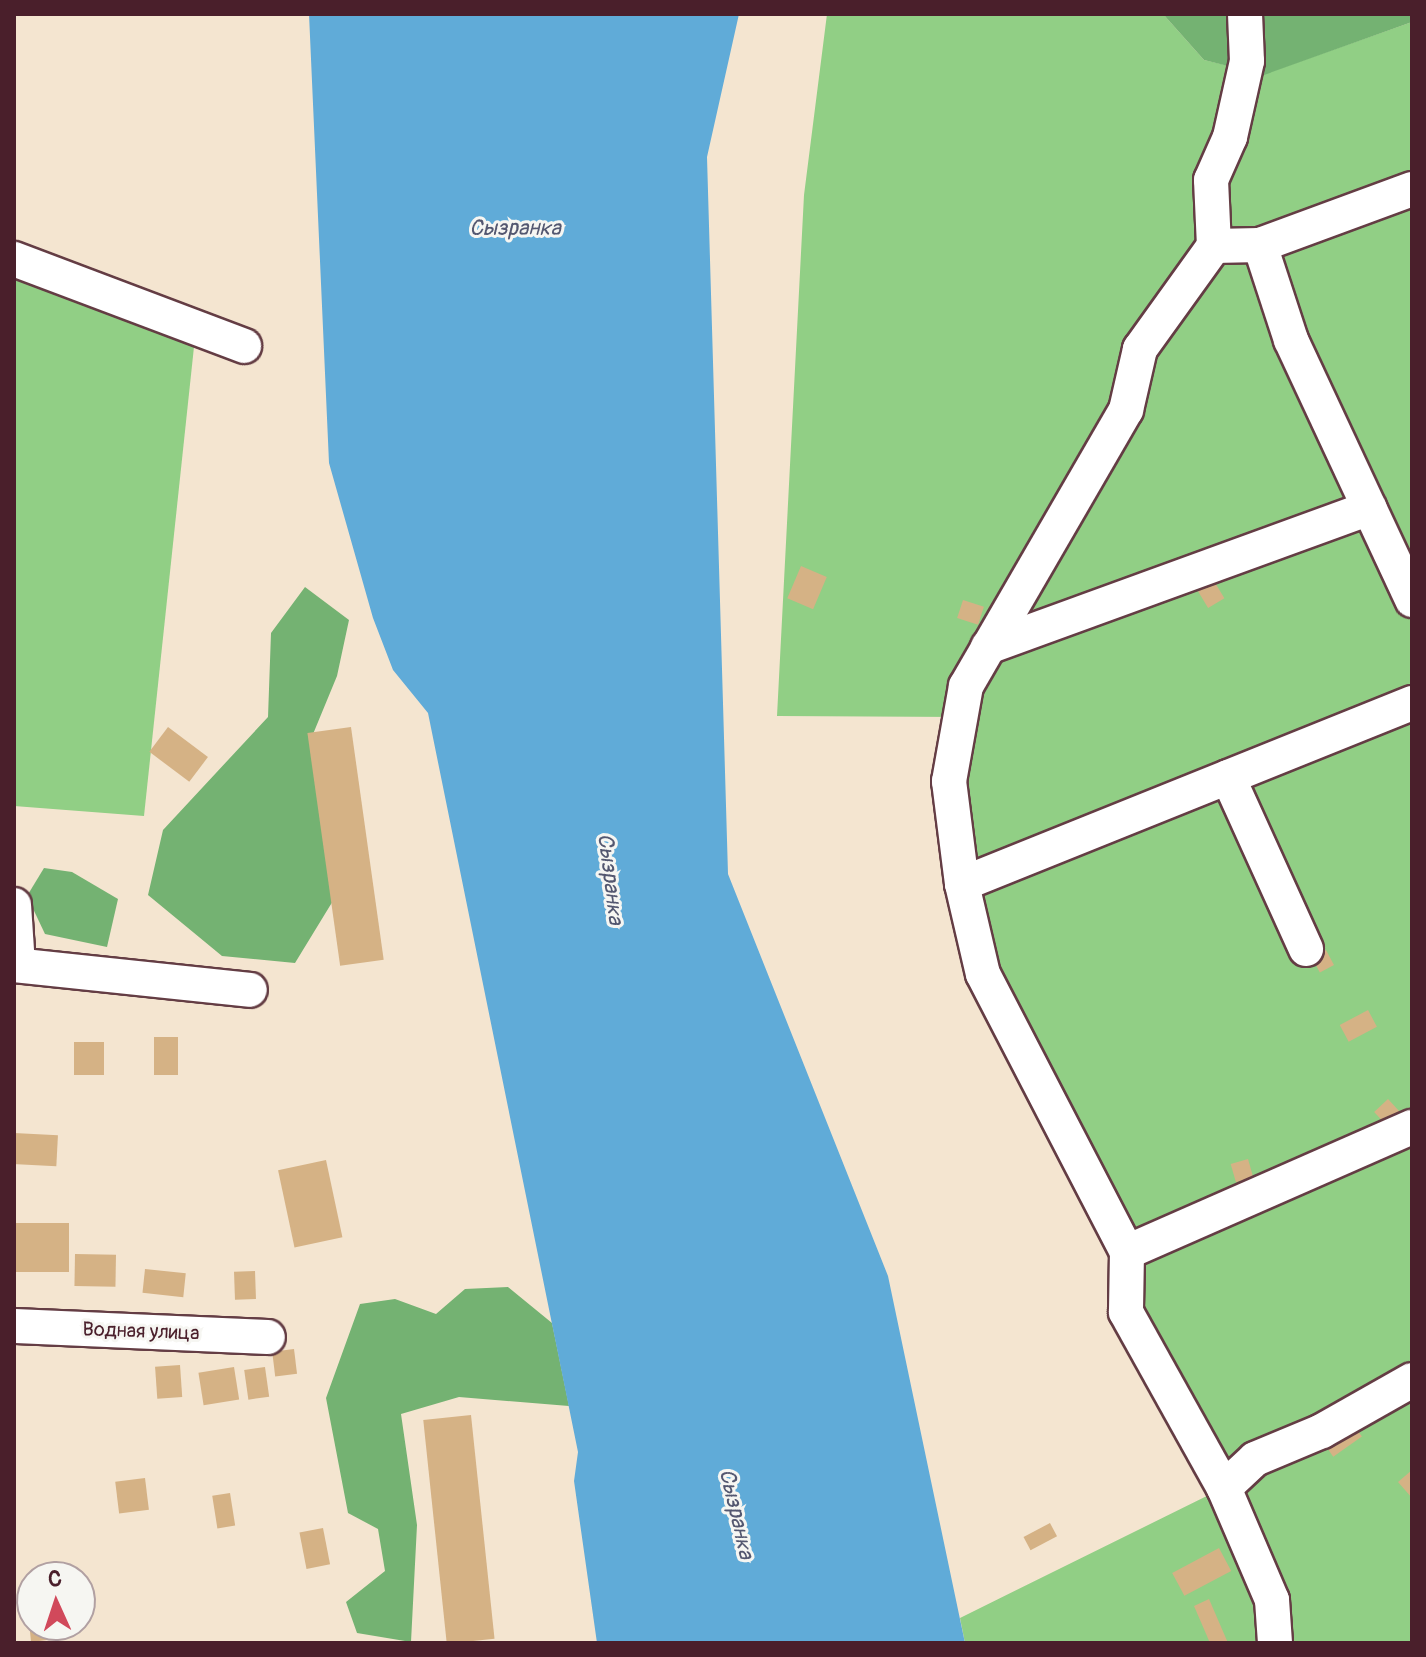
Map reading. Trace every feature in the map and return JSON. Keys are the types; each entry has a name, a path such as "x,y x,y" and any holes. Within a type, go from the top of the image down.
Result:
{"street":[{"path":"1245,14 1247,61 1230,137 1211,180 1214,246 1140,349 1126,410 966,686 949,781 962,884 983,974 1127,1252 1126,1312 1224,1488 1272,1600 1275,1643"},
{"path":"1214,246 1260,245 1412,189"},
{"path":"1260,245 1291,340 1412,600"},
{"path":"14,259 244,346"},
{"path":"988,647 1369,508"},
{"path":"962,884 1412,703"},
{"path":"1228,777 1306,949"},
{"path":"14,905 16,965 250,990"},
{"path":"1127,1252 1412,1127"},
{"name":"Водная улица","path":"14,1326 268,1337"},
{"path":"1224,1488 1255,1459 1322,1431 1412,1380"}],"green space":[{"path":"827,14 1163,14 1204,60 1264,74 1412,22 1412,1643 965,1643 960,1618 1223,1488 1126,1312 1127,1252 983,974 960,717 777,716 804,195"},
{"path":"1163,14 1412,14 1412,22 1264,75 1204,60"},
{"path":"14,259 196,328 144,816 14,806"},
{"path":"305,587 349,620 337,676 311,739 339,891 295,963 222,956 148,895 163,830 268,717 271,633"},
{"path":"44,868 72,872 118,899 107,947 45,934 27,896"},
{"path":"508,1287 552,1323 569,1406 459,1397 401,1414 417,1525 411,1642 357,1633 346,1602 385,1571 378,1529 348,1513 326,1398 360,1304 395,1299 436,1314 465,1289"}],"water":[{"name":"Сызранка","path":"309,14 739,14 707,157 728,874 888,1276 965,1643 597,1643 574,1481 578,1452 428,713 393,670 373,618 329,463"}],"building":[{"path":"801,566 827,577 813,609 787,598"},
{"path":"1211,576 1224,598 1208,608 1195,586"},
{"path":"963,600 984,607 978,625 957,618"},
{"path":"168,727 208,757 189,782 149,752"},
{"path":"351,727 384,960 340,966 307,733"},
{"path":"1326,950 1334,965 1320,973 1312,958"},
{"path":"1368,1010 1377,1027 1349,1042 1340,1025"},
{"path":"154,1037 178,1037 178,1075 154,1075"},
{"path":"74,1042 104,1042 104,1075 74,1075"},
{"path":"1388,1099 1401,1113 1387,1126 1374,1112"},
{"path":"14,1133 58,1135 56,1166 14,1164"},
{"path":"1248,1159 1253,1177 1236,1182 1231,1164"},
{"path":"326,1160 342,1237 294,1247 278,1170"},
{"path":"14,1223 69,1223 69,1272 14,1272"},
{"path":"75,1254 116,1255 115,1287 74,1286"},
{"path":"145,1269 186,1273 183,1297 142,1293"},
{"path":"255,1271 256,1299 235,1300 234,1272"},
{"path":"294,1349 297,1374 275,1376 272,1352"},
{"path":"180,1365 182,1397 157,1399 155,1367"},
{"path":"234,1367 239,1400 204,1405 198,1373"},
{"path":"265,1367 269,1397 248,1400 244,1370"},
{"path":"471,1415 495,1639 447,1643 423,1420"},
{"path":"1351,1421 1362,1437 1333,1457 1322,1441"},
{"path":"1412,1470 1412,1498 1398,1482"},
{"path":"145,1478 149,1510 119,1513 115,1482"},
{"path":"230,1493 235,1526 217,1528 212,1496"},
{"path":"1050,1523 1057,1536 1031,1550 1024,1537"},
{"path":"323,1528 330,1564 307,1569 299,1533"},
{"path":"1219,1548 1231,1571 1184,1596 1172,1573"},
{"path":"1209,1599 1228,1643 1210,1643 1194,1606"}]}
